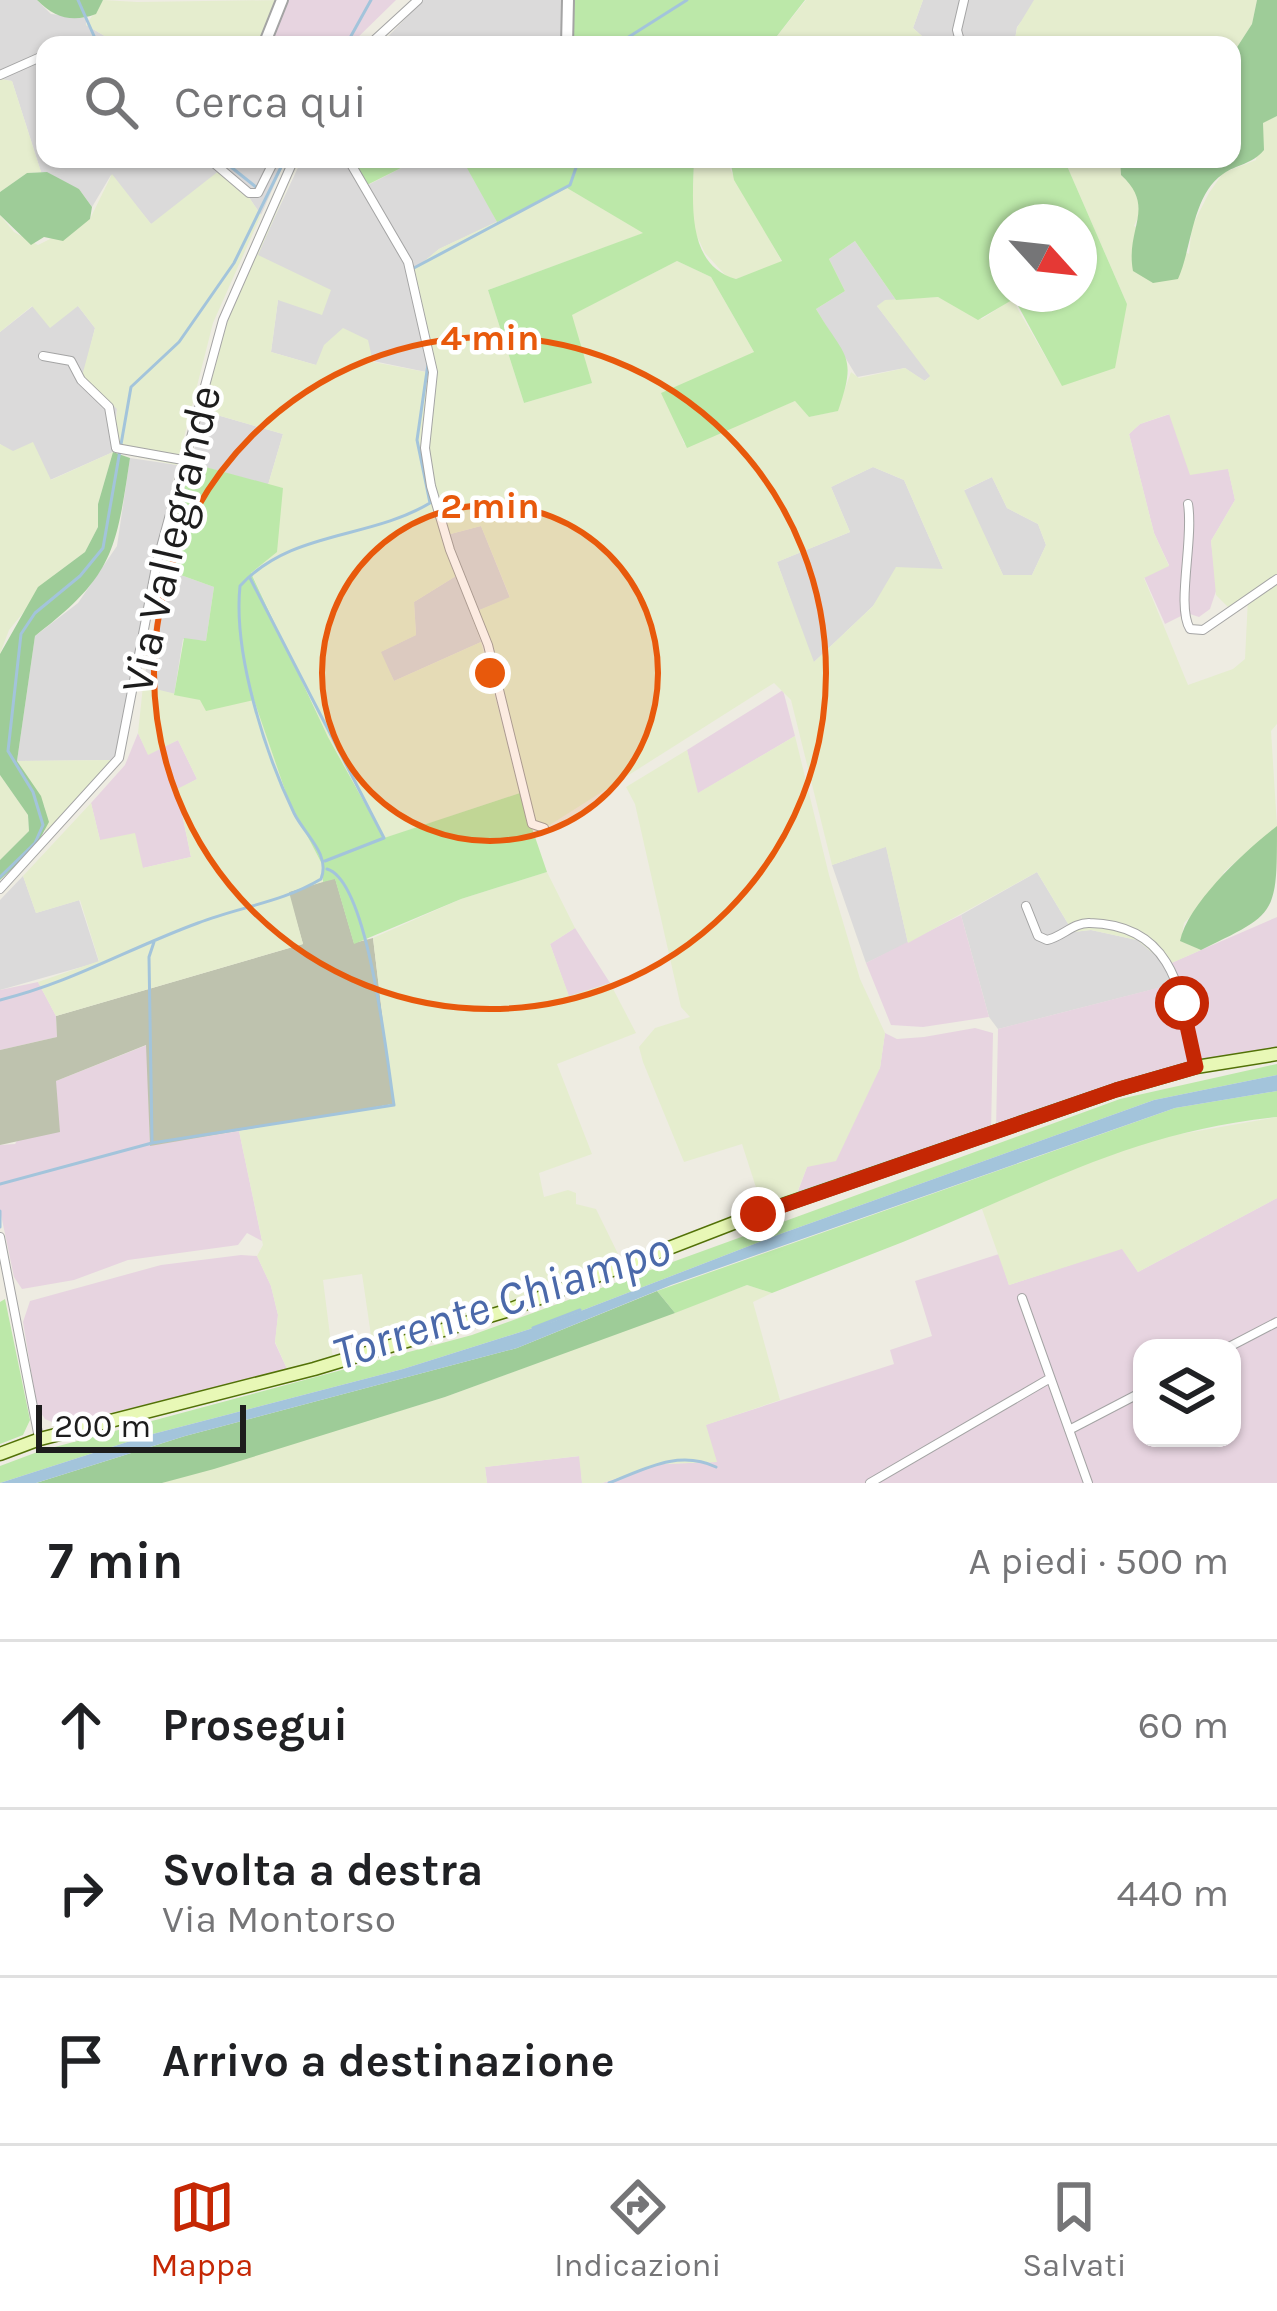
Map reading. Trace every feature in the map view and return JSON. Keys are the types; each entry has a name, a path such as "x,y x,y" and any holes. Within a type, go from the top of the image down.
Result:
{"main road":[{"path":"0,1454 40,1439 314,1369 506,1312 758,1214 1116,1090 1196,1067 1277,1054"}],"street":[{"path":"268,36 282,0"},
{"path":"379,36 418,0"},
{"path":"566,36 568,0"},
{"path":"959,36 964,0"},
{"path":"0,75 36,59"},
{"path":"220,168 249,193 260,190 271,168"},
{"name":"Via Vallegrande","path":"0,889 119,758 156,566 223,320 290,168"},
{"path":"353,168 408,262 433,373 425,448 431,486 450,550 488,645 532,824 544,828"},
{"path":"43,356 71,361 81,380 109,407 120,449 183,460"},
{"path":"1188,504 1191,568 1183,597 1190,629 1203,630 1277,578"},
{"path":"1026,906 1039,936 1047,940 1092,922 1138,937 1172,963 1196,1067"},
{"path":"0,1237 40,1439"},
{"path":"1022,1298 1047,1380 1088,1483"},
{"path":"1241,1341 1277,1322"},
{"path":"870,1483 1047,1380"},
{"path":"1069,1430 1133,1397"}],"shaded area":[{"path":"0,0 37,0 51,14 86,18 86,25 105,36 36,36 36,156 12,81 0,79"},
{"path":"103,0 283,0 268,36 105,36 86,25"},
{"path":"283,0 396,0 359,36 268,36"},
{"path":"423,0 567,0 563,36 389,36"},
{"path":"806,0 923,0 913,28 922,36 777,36"},
{"path":"923,0 1037,2 1016,36 922,36 913,28"},
{"path":"1034,0 1257,0 1252,24 1241,41 1241,36 1016,36"},
{"path":"0,79 12,81 41,172 27,173 0,192"},
{"path":"1277,116 1277,724 1271,731 1277,826 1224,872 1216,890 1184,923 1181,941 1201,950 1167,965 1137,940 1091,930 1073,932 1037,872 908,943 886,847 832,865 791,700 774,683 537,833 477,611 510,597 481,526 443,536 456,576 414,602 416,635 381,652 394,681 481,642 520,793 385,838 328,737 251,572 261,562 283,488 268,485 283,434 203,411 229,316 296,168 258,255 331,290 322,315 278,300 271,352 316,365 324,345 343,328 368,340 373,362 431,373 432,348 412,271 439,249 567,188 644,233 488,290 524,403 591,383 571,315 677,261 711,277 754,352 680,433 684,444 795,401 809,417 837,411 851,372 859,378 905,368 925,381 930,376 877,306 885,300 938,297 982,319 992,312 1020,312 1062,385 1127,304 1097,235 1097,204 1084,204 1068,168 1121,168 1121,175 1136,189 1142,209 1134,226 1189,254 1192,226 1209,193 1223,173 1256,160 1262,123","holes":["1169,414 1190,475 1228,469 1235,500 1211,541 1216,595 1229,608 1248,598 1245,659 1233,669 1188,685 1144,578 1169,566 1154,533 1129,434 1140,424","873,467 904,480 943,569 896,567 873,606 814,662 777,562 850,532 831,487","992,477 1007,508 1038,524 1046,545 1032,575 1003,575 964,490"]},
{"path":"40,168 282,168 261,215 242,187 151,224 111,175 92,207 79,189"},
{"path":"298,168 351,168 366,186 401,168 468,168 497,222 439,249 413,271 432,348 431,373 373,361 316,365 271,352 278,300 257,255"},
{"path":"694,168 730,168 782,262 736,279 727,277 705,253 692,226"},
{"path":"220,170 242,187 261,215 213,323 177,465 113,452 117,409 82,376 95,328 78,306 50,328 32,306 0,332 0,215 14,232 38,245 90,219 112,174 151,224"},
{"path":"855,241 896,300 877,306 931,376 924,381 905,368 857,377 816,309 845,291 829,259"},
{"path":"33,306 78,306 95,328 83,376 117,408 113,452 50,480 0,444 0,332"},
{"path":"203,411 283,434 268,485 191,463"},
{"path":"1170,414 1175,425 1228,468 1235,500 1211,541 1217,588 1210,609 1199,617 1187,613 1165,624 1144,577 1169,565 1154,533 1129,434 1140,424"},
{"path":"33,442 51,480 113,452 98,504 98,527 85,552 54,575 9,630 0,654 0,444 13,451"},
{"path":"130,458 177,465 146,596 119,749 113,760 17,761 35,636 78,603 117,546"},
{"path":"873,467 904,480 943,569 898,569 873,606 813,663 777,562 850,532 831,487"},
{"path":"992,477 1007,508 1038,524 1046,545 1032,575 1003,575 963,491"},
{"path":"481,526 510,598 477,611 443,536"},
{"path":"164,569 214,587 206,641 183,639 174,695 143,686"},
{"path":"456,576 481,642 394,681 380,652 416,635 414,602"},
{"path":"143,686 201,700 254,699 288,799 323,866 323,882 289,892 303,944 56,1016 38,982 99,961 80,900 36,913 23,876 91,803 100,840 135,833 143,868 191,857 177,789 197,779 178,740 148,755 138,733"},
{"path":"783,690 795,736 697,794 687,750"},
{"path":"138,733 148,754 178,740 197,779 177,790 191,857 143,868 100,840 91,803 125,765"},
{"path":"795,736 860,979 885,1033 880,1068 836,1161 807,1167 795,1198 582,1281 373,1349 362,1274 323,1280 333,1359 288,1371 275,1342 278,1315 271,1286 257,1256 263,1245 239,1131 393,1104 373,938 461,899 547,872 575,928 550,944 569,996 610,983 636,1033 557,1064 592,1154 539,1173 544,1197 568,1190 576,1193 576,1204 596,1209 622,1262 762,1206 742,1144 684,1162 643,1062 639,1047 655,1028 690,1017 681,1007 635,804 626,787 687,750 698,793"},
{"path":"113,760 45,835 45,807 17,761"},
{"path":"0,775 28,815 29,831 0,860"},
{"path":"886,846 908,943 866,963 832,865"},
{"path":"1037,872 1073,932 1091,930 1137,940 1171,963 1170,985 998,1029 989,1017 961,915"},
{"path":"23,876 36,913 79,900 99,962 0,990 0,900"},
{"path":"335,878 354,943 373,938 393,1104 150,1146 146,1045 56,1081 60,1132 0,1145 0,1050 57,1037 56,1016 303,944 288,892"},
{"path":"961,915 989,1017 923,1027 891,1025 866,963"},
{"path":"1277,917 1277,1050 1234,1055 996,1131 998,1029 1169,985 1171,963"},
{"path":"575,928 610,983 569,997 550,944"},
{"path":"38,982 56,1016 57,1037 0,1050 0,990"},
{"path":"975,1028 993,1033 991,1132 795,1199 807,1167 880,1068 885,1033 897,1039"},
{"path":"147,1045 150,1145 239,1131 262,1241 247,1233 238,1245 128,1260 74,1280 22,1289 14,1277 0,1210 0,1145 15,1144 56,1081"},
{"path":"1277,1117 1277,1198 1138,1272 1122,1249 1009,1285 982,1209 1053,1174 1158,1138"},
{"path":"1277,1198 1277,1483 602,1483 662,1464 716,1462 705,1425 894,1364 890,1350 932,1336 915,1281 999,1254 1009,1285 1122,1248 1138,1272"},
{"path":"257,1256 271,1286 278,1315 275,1343 288,1371 59,1425 45,1419 37,1407 23,1322 30,1301 161,1265"},
{"path":"747,1285 772,1293 753,1302 780,1400 706,1425 717,1462 662,1464 602,1483 582,1483 579,1456 485,1467 487,1483 162,1483 445,1397"},
{"path":"580,1456 582,1483 487,1483 485,1467"}],"green space":[{"path":"37,0 103,0 96,14 72,18 57,15"},
{"path":"567,0 805,0 777,36 564,36"},
{"path":"1257,0 1277,0 1277,116 1263,123 1264,150 1241,165 1241,41 1252,24"},
{"path":"354,168 401,168 365,186"},
{"path":"467,168 694,168 693,211 700,246 720,272 736,279 782,261 734,180 732,168 1068,168 1084,204 989,204 992,312 978,320 938,297 896,300 855,241 829,259 845,291 816,309 845,357 847,378 838,411 809,417 795,401 687,448 661,393 754,352 711,277 677,261 572,315 592,383 524,403 488,290 643,233 567,188 497,222"},
{"path":"1121,168 1235,168 1223,174 1205,195 1178,279 1153,283 1133,271 1139,209 1132,187"},
{"path":"47,172 79,189 92,207 90,219 63,241 44,237 31,245 0,215 0,192 27,173"},
{"path":"1097,235 1127,304 1115,368 1062,386 1021,312 1097,312"},
{"path":"113,452 130,458 107,560 81,596 35,636 17,761 41,796 49,822 36,846 0,880 0,860 29,831 28,815 0,775 0,654 38,587 85,552 98,527 98,504"},
{"path":"191,463 283,488 277,552 251,573 328,737 384,838 520,793 547,872 461,899 354,944 335,879 323,882 323,866 288,799 254,700 206,711 200,700 174,695 184,638 206,641 214,587 164,569"},
{"path":"1277,826 1276,878 1268,908 1245,928 1201,950 1180,941 1206,894"},
{"path":"1277,1064 1277,1075 1154,1100 552,1322 403,1369 149,1435 0,1483 0,1466 40,1451 472,1335 1120,1099"},
{"path":"1277,1091 1277,1117 1196,1130 1124,1151 772,1293 747,1285 675,1313 657,1291 1175,1108"},
{"path":"657,1291 675,1313 445,1397 214,1469 162,1483 36,1483 185,1436 517,1348"},
{"path":"5,1299 30,1420 23,1435 0,1444 0,1302"}],"water":[{"path":"1277,1075 1277,1091 1175,1108 671,1285 517,1348 185,1436 36,1483 0,1483 149,1435 403,1369 552,1322 1154,1100"}],"waterway":[{"path":"78,0 94,36"},
{"path":"351,36 371,0"},
{"path":"630,36 687,0"},
{"path":"232,168 256,187"},
{"path":"0,877 35,843 43,825 33,792 8,751 21,634 35,613 80,576 103,548 131,387 179,342 234,263 281,168"},
{"path":"412,269 570,185 576,168"},
{"path":"0,1000 321,879 319,853 298,821 262,732 241,641 240,586 282,555 430,503 417,440 428,364"},
{"path":"250,578 384,838 325,861"},
{"path":"0,1184 152,1143 394,1105 365,938 342,881 327,869"},
{"path":"152,1141 149,957 154,942"},
{"path":"0,1211 0,1227"},
{"name":"Torrente Chiampo","path":"533,1328 580,1310"},
{"path":"609,1483 674,1461 716,1467"}],"route":[{"path":"758,1214 1116,1090 1196,1067 1182,1003"}]}
